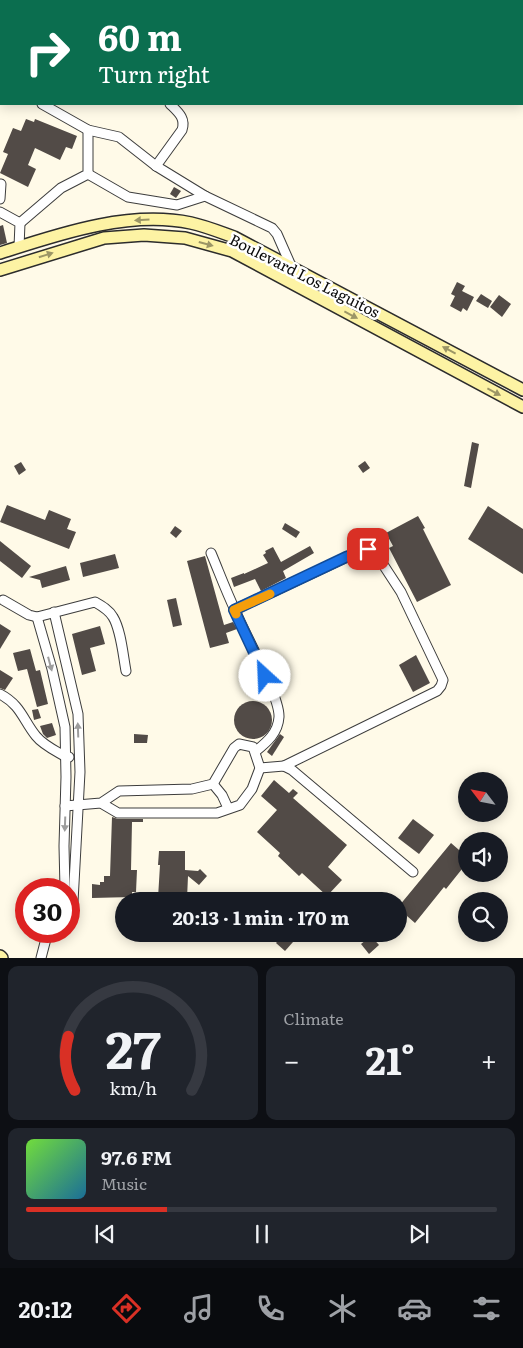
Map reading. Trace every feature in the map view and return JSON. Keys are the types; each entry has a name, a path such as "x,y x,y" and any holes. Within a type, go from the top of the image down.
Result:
{"main road":[{"path":"0,253 37,241 101,225 144,219 190,223 234,237 520,386"},
{"name":"Boulevard Los Laguitos","path":"0,270 104,238 144,235 185,238 232,251 523,408"}],"street":[{"path":"44,105 88,130 119,137 156,166 204,196 272,228 277,234 292,268"},
{"path":"156,166 183,125 183,120 171,105"},
{"path":"88,130 88,174"},
{"path":"88,174 128,197 177,205 204,196"},
{"path":"19,247 20,223 61,188 88,174"},
{"path":"0,199 1,184"},
{"path":"0,212 20,223"},
{"path":"234,610 371,546 401,592 443,680 437,691 284,766 260,768"},
{"path":"211,553 279,711 277,728 267,742 256,751"},
{"path":"3,600 29,615 37,617 95,602 113,616 126,671"},
{"path":"54,612 78,714 78,803 74,878"},
{"path":"37,617 52,669 65,727 65,878"},
{"path":"0,694 12,701 36,737 66,757 79,755"},
{"path":"65,806 78,803 101,802 119,792 192,789 213,784 236,745 244,744 253,747 256,751 260,768 257,779 246,797 240,805 218,813 118,813 101,802"},
{"path":"284,766 305,779 413,872"},
{"path":"213,784 222,795 228,808"},
{"path":"41,958 45,943"}],"building":[{"path":"26,119 34,122 35,119 77,136 72,149 66,147 60,160 35,148 28,165 36,169 28,187 0,173 8,154 3,152 13,128 21,131"},
{"path":"174,187 181,191 176,198 170,194"},
{"path":"3,225 7,243 0,245 0,226"},
{"path":"457,282 465,286 462,291 474,297 467,311 463,308 461,312 450,306 455,296 451,294"},
{"path":"481,294 492,301 488,308 476,301"},
{"path":"499,295 511,304 502,317 490,307"},
{"path":"472,442 479,444 471,488 464,486"},
{"path":"365,461 370,468 363,473 358,466"},
{"path":"21,462 26,470 19,475 14,466"},
{"path":"7,505 45,520 49,510 71,519 67,529 76,532 69,549 0,522"},
{"path":"488,506 523,529 523,574 468,539"},
{"path":"418,516 451,585 417,602 389,548 393,546 386,533"},
{"path":"285,523 300,532 296,538 282,529"},
{"path":"175,526 182,531 176,538 170,533"},
{"path":"0,541 31,566 22,578 0,561"},
{"path":"310,546 314,553 283,571 286,578 261,591 255,579 234,587 231,578 268,563 263,555 266,553 265,551 273,547 281,562"},
{"path":"115,554 119,568 83,577 80,563"},
{"path":"205,556 224,625 233,622 237,629 226,633 229,643 210,648 187,561"},
{"path":"66,566 70,580 42,588 40,580 29,577"},
{"path":"176,598 182,625 173,627 167,600"},
{"path":"0,624 11,631 0,649"},
{"path":"100,626 105,644 90,648 96,671 82,675 72,634"},
{"path":"30,649 36,671 40,670 48,704 37,707 27,669 18,671 13,653"},
{"path":"416,655 430,683 413,692 399,665"},
{"path":"0,670 13,678 5,690 0,688"},
{"path":"253,701 267,706 272,720 267,734 253,739 239,734 234,720 239,706"},
{"path":"38,709 41,718 34,720 32,710"},
{"path":"52,723 56,735 47,738 40,726"},
{"path":"134,734 148,735 147,743 134,743"},
{"path":"280,734 284,737 272,756 267,752"},
{"path":"274,780 289,793 293,789 298,793 293,798 347,845 328,867 342,880 331,892 323,892 302,873 299,876 278,856 280,853 257,832 277,810 261,796"},
{"path":"112,817 118,819 143,819 143,822 132,822 131,870 137,870 136,892 115,892 115,897 92,898 92,884 100,885 100,882 104,882 104,876 110,876"},
{"path":"413,819 434,835 419,854 398,838"},
{"path":"451,843 458,849 458,874 446,889 444,887 415,923 407,916 407,896"},
{"path":"159,851 185,851 185,870 198,871 200,869 207,876 199,885 188,876 187,892 158,892 160,865 158,865"},
{"path":"277,942 293,942 285,951"},
{"path":"364,942 376,942 379,945 369,954 361,944"}],"slow traffic":[{"path":"236,614 234,610 270,594"}],"route":[{"path":"265,676 234,610 346,557 368,549"}]}
